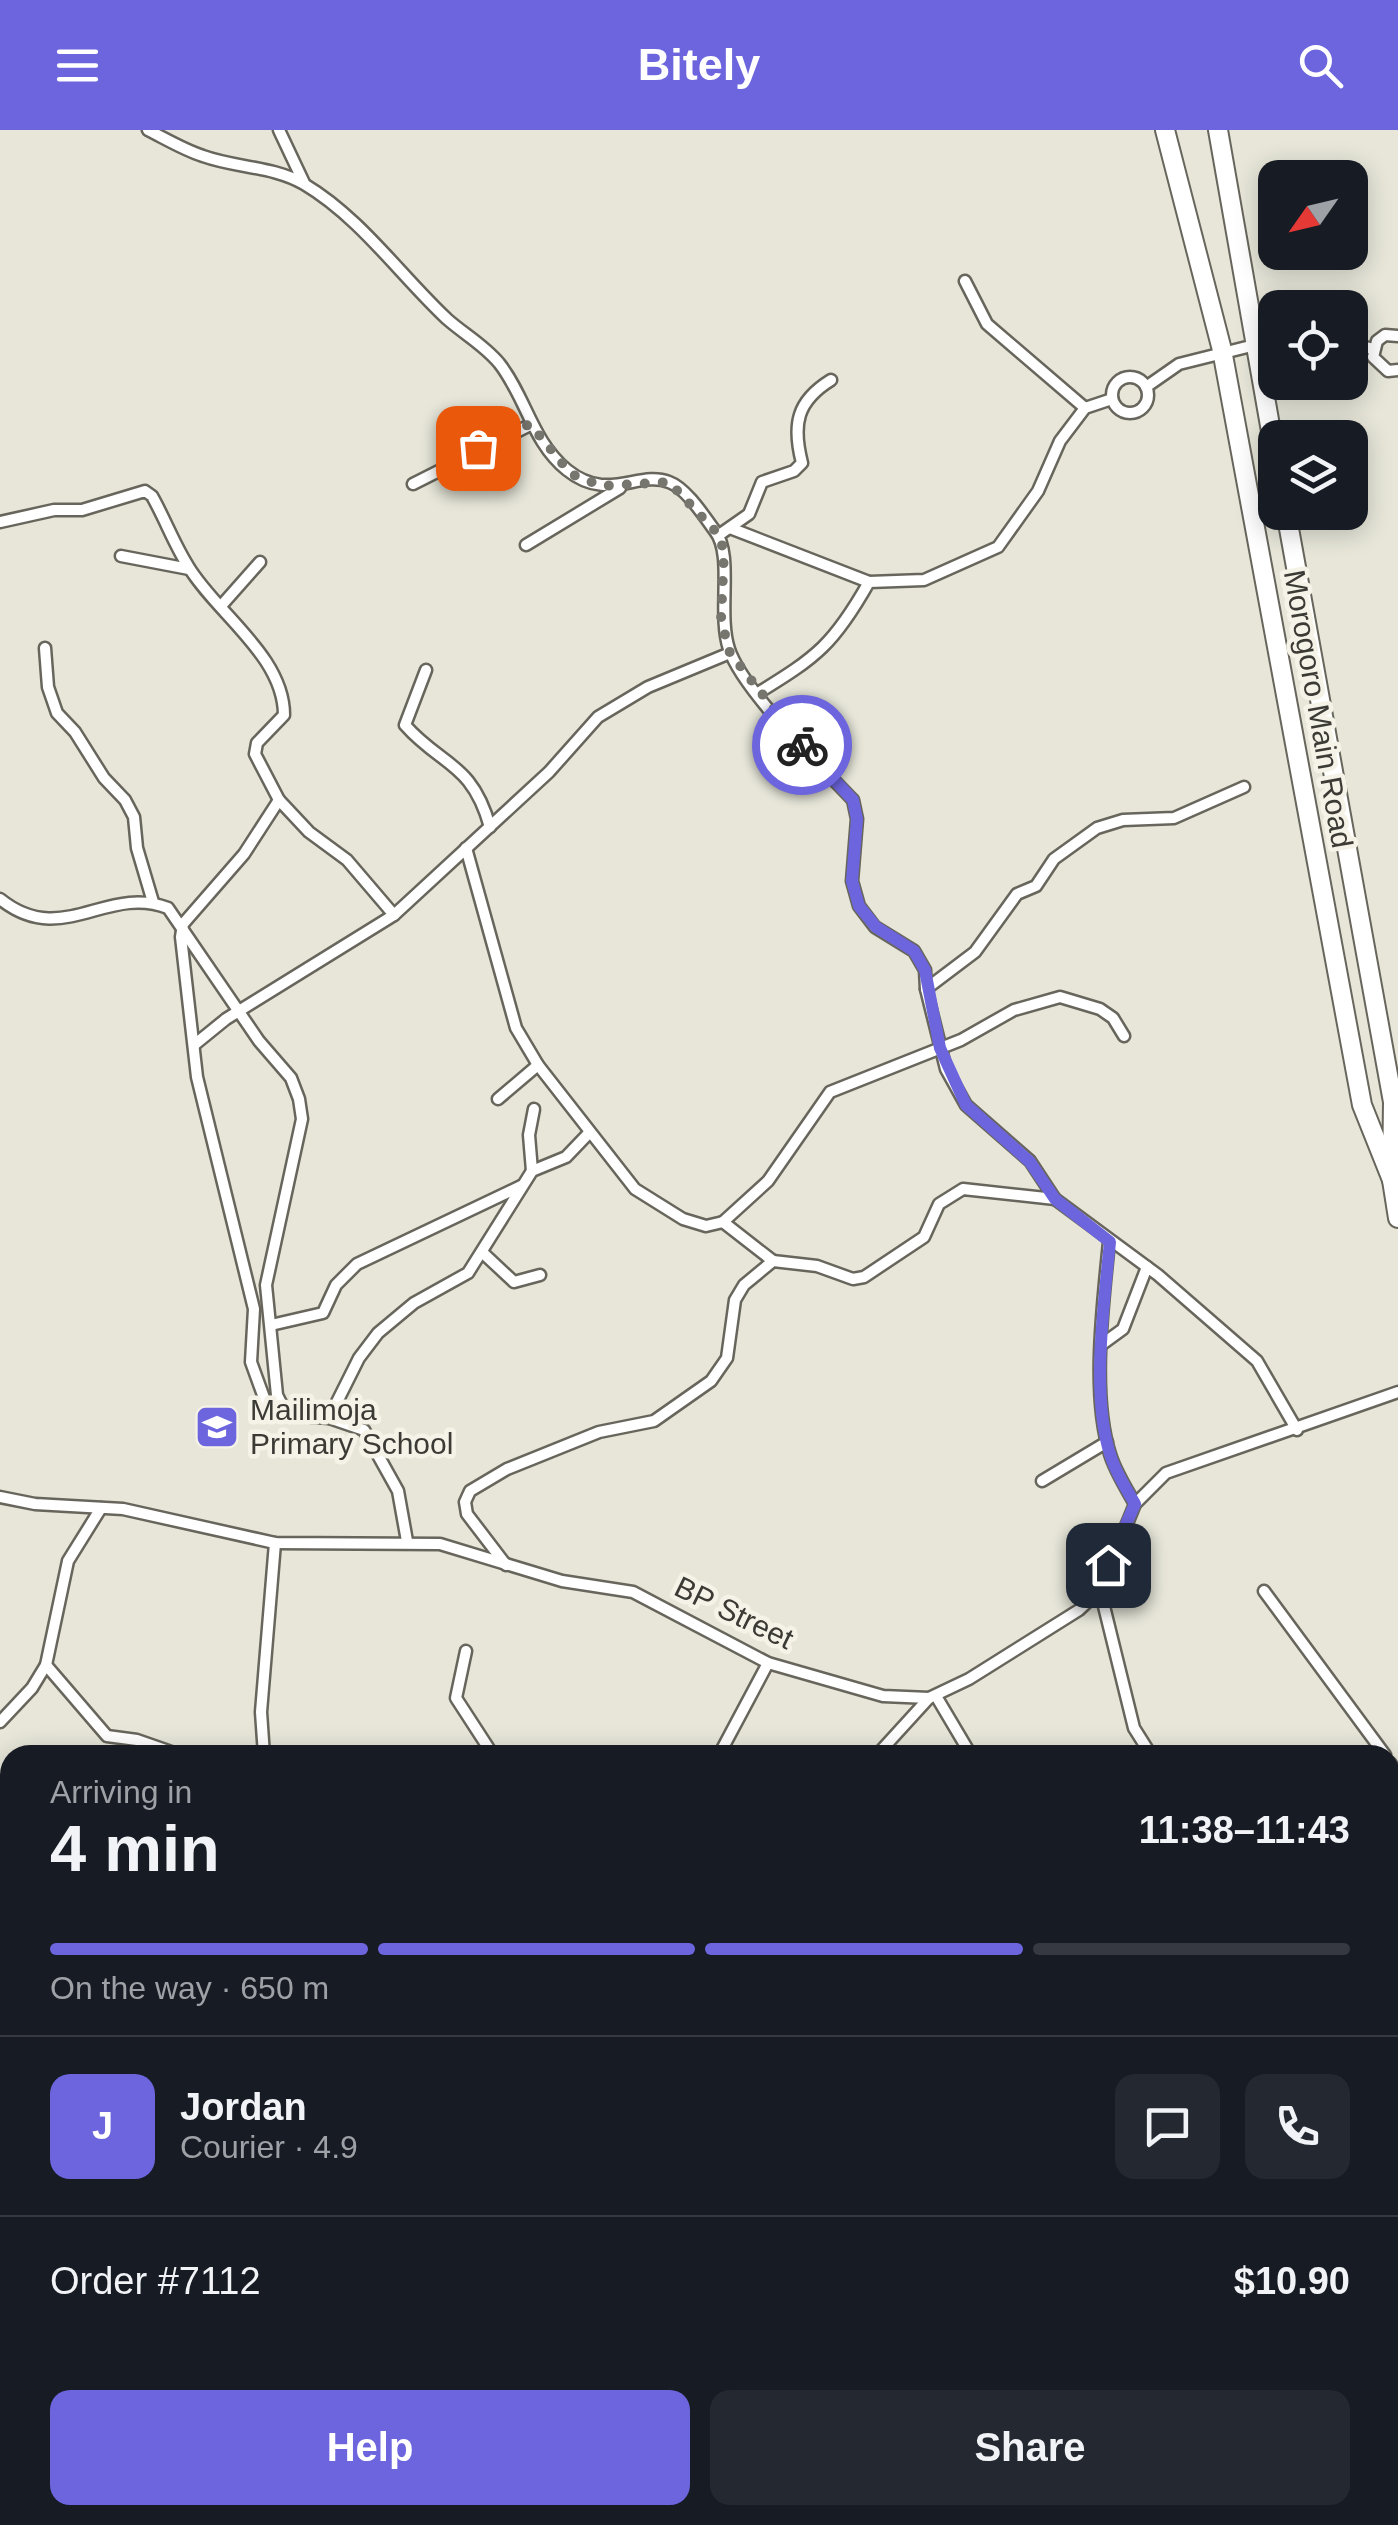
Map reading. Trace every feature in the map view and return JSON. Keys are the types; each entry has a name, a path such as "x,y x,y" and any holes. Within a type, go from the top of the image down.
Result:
{"highway":[{"name":"Morogoro Main Road","path":"1165,130 1222,350 1362,1104 1392,1180"},
{"path":"1218,130 1269,420"},
{"name":"Morogoro Main Road","path":"1289,530 1393,1102 1392,1180 1398,1218"}],"street":[{"path":"148,130 204,157 264,168 304,184 378,244 448,320 498,362 519,394 530,424 571,474 602,486 669,482 719,535 724,552 721,620 730,653 758,693 853,800 857,819 852,881 859,906 876,927 914,951 925,970 940,1048 966,1105 1030,1162 1055,1199 1147,1266 1257,1361 1297,1430"},
{"path":"279,130 304,184"},
{"path":"966,281 987,324 1085,408"},
{"path":"1374,349 1385,336 1398,336"},
{"path":"1146,386 1179,364 1258,343"},
{"path":"1368,348 1374,349"},
{"path":"1374,349 1378,366 1398,370"},
{"path":"1112,399 1119,380 1129,377 1146,386"},
{"path":"719,535 749,514 758,485 794,471 802,463 796,417 809,394 832,380"},
{"path":"1112,399 1121,412 1136,413 1148,402 1146,386"},
{"path":"730,528 869,582 924,580 966,565 998,547 1038,491 1060,441 1085,408 1112,399"},
{"path":"413,484 530,424"},
{"path":"526,545 621,487"},
{"path":"0,522 29,514 82,510 145,491 189,569 254,648 284,702 284,716 257,743 255,754 278,800 308,832 347,860 394,916"},
{"path":"121,556 189,569"},
{"path":"221,606 260,562"},
{"path":"758,693 822,652 842,629 869,582"},
{"path":"45,648 48,687 57,713 104,778 126,800 134,816 136,848 153,902"},
{"path":"194,1045 239,1012 394,916 549,772 598,717 630,696 730,653"},
{"path":"426,670 404,725 449,760 476,790 490,827"},
{"path":"926,989 975,952 1017,894 1036,886 1054,859 1097,828 1123,820 1174,818 1244,787"},
{"path":"278,800 244,854 182,924 194,1045 239,1263 254,1309 252,1362 267,1406 276,1414 354,1423 378,1449 398,1490 406,1540"},
{"path":"466,848 516,1028 538,1064 635,1189 683,1219 706,1226 723,1222 768,1181 821,1100 940,1048 1014,1010 1060,996 1100,1009 1113,1018 1124,1036"},
{"path":"0,899 27,917 42,920 62,920 116,904 153,902 168,908 239,1012 291,1078 302,1119 266,1285 277,1395 287,1416"},
{"path":"498,1099 538,1064"},
{"path":"532,1172 529,1134 534,1109"},
{"path":"330,1418 359,1358 378,1333 414,1303 452,1286 483,1253 532,1172 566,1157 588,1133"},
{"path":"271,1324 314,1319 323,1314 336,1285 357,1264 522,1186"},
{"path":"723,1222 773,1261 864,1277 924,1236 938,1204 962,1189 1055,1199"},
{"path":"1110,1242 1102,1345 1102,1414 1106,1442 1135,1504"},
{"path":"483,1253 514,1282 540,1275"},
{"path":"506,1565 467,1514 465,1502 470,1491 507,1470 600,1432 654,1420 711,1381 727,1358 735,1300 744,1285 773,1261"},
{"path":"1102,1345 1122,1329 1147,1266"},
{"path":"886,1745 932,1697 1079,1610 1100,1590 1135,1504 1166,1473 1183,1464 1297,1430 1342,1408 1398,1392"},
{"path":"1042,1481 1106,1442"},
{"name":"BP Street","path":"0,1497 149,1513 275,1542 333,1546 406,1540 440,1544 562,1582 633,1592 768,1663 883,1696 932,1697"},
{"path":"0,1722 32,1688 46,1665 68,1560 101,1508"},
{"path":"263,1745 261,1712 275,1542"},
{"path":"1100,1590 1134,1728 1145,1745"},
{"path":"1264,1591 1378,1745"},
{"path":"466,1651 456,1698 487,1745"},
{"path":"724,1745 768,1663"},
{"path":"46,1665 108,1736 140,1745"},
{"path":"932,1697 964,1745"}],"way so far":[{"path":"478,448 530,424 571,474 602,486 659,480 680,489 719,535 724,552 721,620 730,653 802,745"}],"place":[{"name":"Mailimoja Primary School","path":"217,1427"}],"route":[{"path":"802,745 853,800 857,819 852,881 859,906 876,927 914,951 925,970 946,1069 966,1105 1030,1162 1055,1199 1110,1242 1104,1299 1102,1424 1111,1459 1135,1504 1108,1565"}]}
